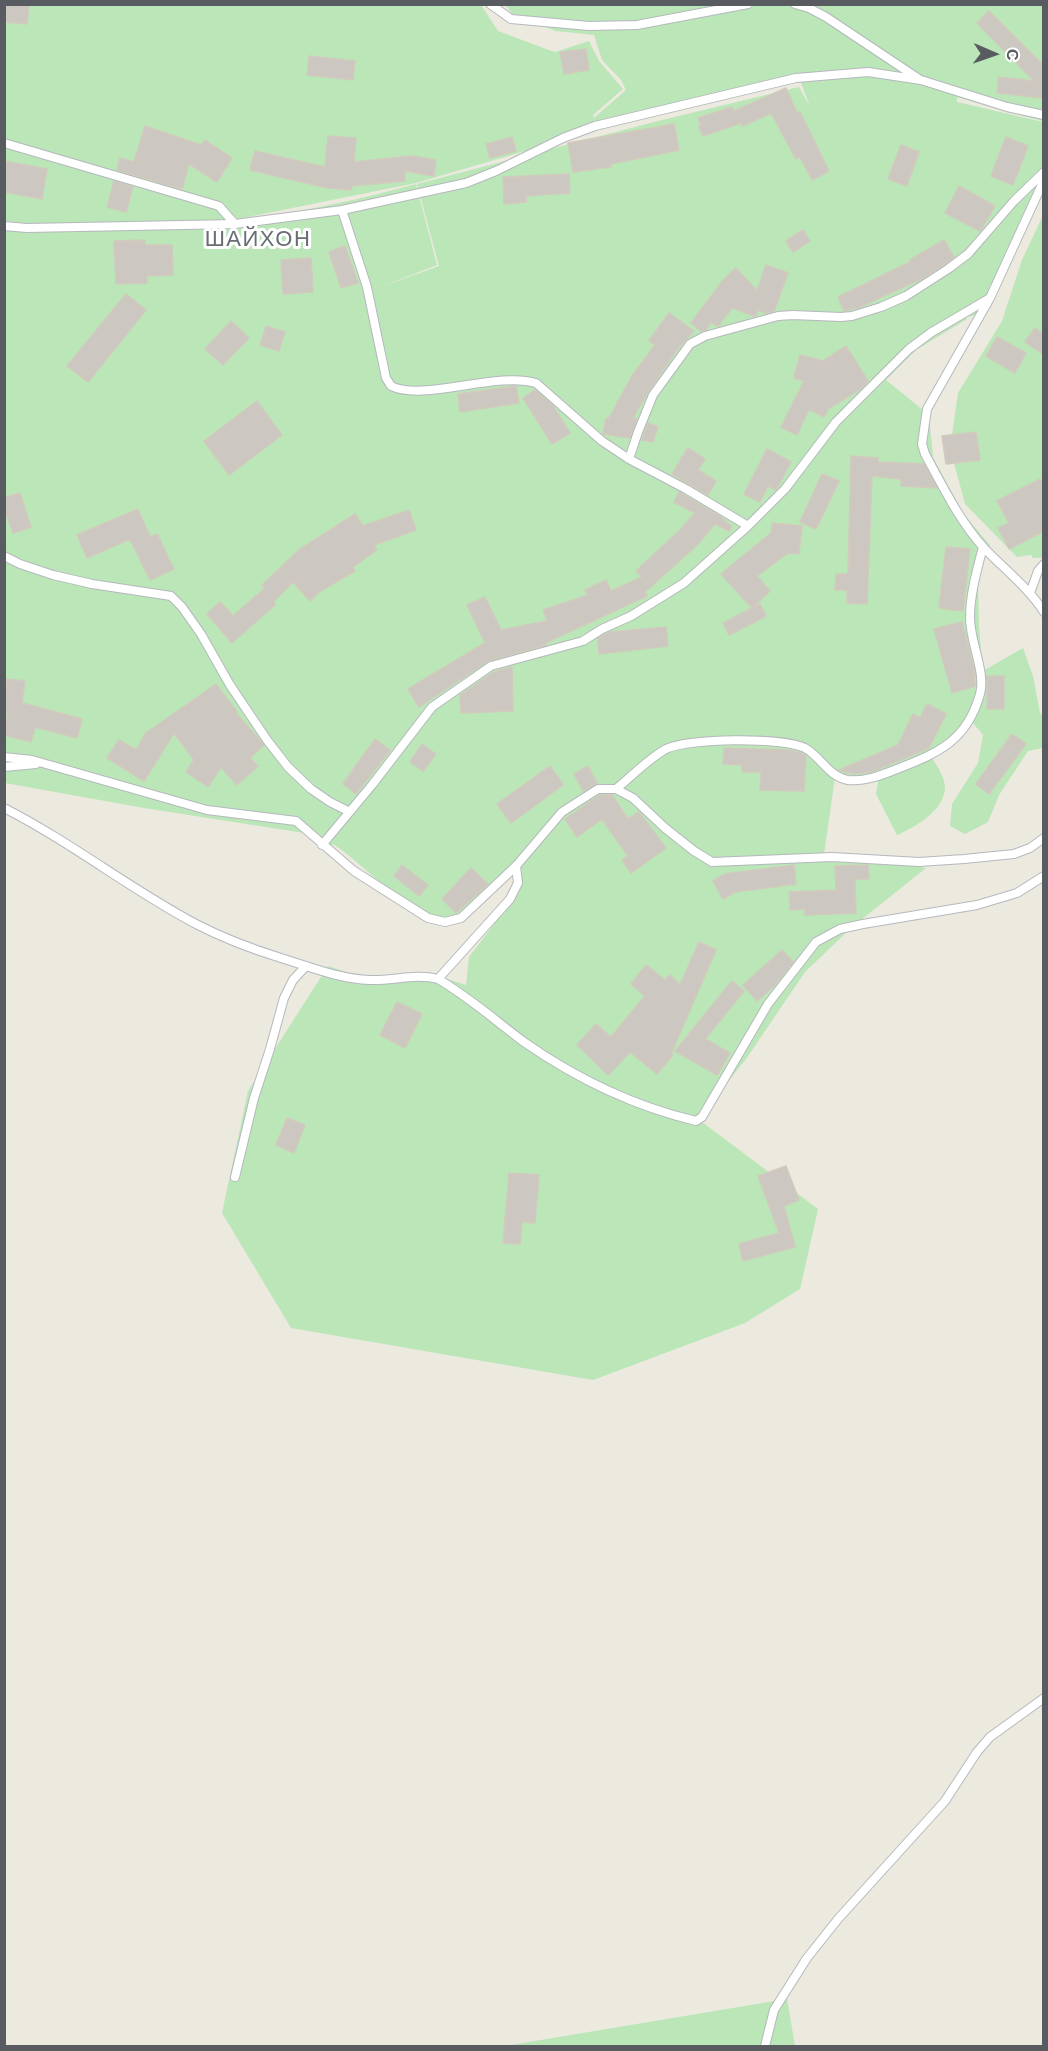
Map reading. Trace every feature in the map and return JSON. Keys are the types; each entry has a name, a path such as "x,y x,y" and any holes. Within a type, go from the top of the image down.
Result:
{"lane":[{"path":"490,4 511,19 589,26 637,25 748,4"},
{"path":"795,4 826,17 921,80"},
{"path":"4,226 27,228 235,224 342,210 466,183 595,126 796,78 868,72 921,80 1007,107 1044,115"},
{"path":"4,143 219,207 235,224"},
{"path":"629,459 654,395 690,345 705,336 778,316 841,317 881,307 906,296 968,254 1014,201 1044,172"},
{"path":"1044,180 990,298 927,409 922,444 925,454 958,515 983,547 1030,593 1044,612"},
{"path":"342,210 367,287 386,378 391,386 421,390 480,382 523,380 537,382 602,441 629,459 686,489 748,526"},
{"path":"322,845 432,707 496,663 582,641 631,616 684,583 748,526 785,489 836,422 909,349 932,332 990,298"},
{"path":"616,789 660,753 677,745 721,741 763,741 791,745 806,749 840,778 858,780 888,772 945,748 969,721 980,693 981,684 970,617 975,576 983,547"},
{"path":"4,556 53,575 92,584 171,596 182,607 201,634 230,686 288,767 311,789 348,811"},
{"path":"1030,593 1038,572 1044,564"},
{"path":"4,757 40,763 207,810 292,820 299,823 354,871 428,918 445,922 461,918 516,866 562,812 594,790 616,789 633,798 665,828 712,862 832,857 919,862 975,859 1024,851 1044,838"},
{"path":"4,767 40,763"},
{"path":"4,808 35,824 109,872 195,923 236,942 343,977 363,980 421,977 438,980 526,1043 583,1080 649,1108 699,1120 768,1004 816,942 840,929 977,906 1017,893 1044,876"},
{"path":"438,980 510,899 518,883 516,866"},
{"path":"235,1177 254,1098 284,998 293,980 306,966"},
{"path":"765,2046 774,2010 807,1958 838,1919 945,1801 967,1766 990,1737 1044,1698"}],"green space":[{"path":"4,5 481,5 498,31 555,52 589,41 599,61 623,89 593,115 594,118 626,90 621,80 602,60 594,35 556,31 513,15 506,5 1043,5 1043,121 957,97 957,102 1043,122 1043,177 981,314 966,317 967,319 916,350 886,380 929,415 933,457 964,515 990,545 978,577 983,671 1023,648 1033,676 1040,713 1043,716 1043,748 1028,751 999,795 988,822 965,834 950,826 952,804 978,763 983,735 973,723 951,746 932,758 945,784 940,804 920,823 897,835 876,794 879,777 835,777 824,854 850,854 926,868 851,928 805,972 746,1059 698,1119 818,1209 800,1289 745,1323 593,1380 291,1328 222,1213 248,1091 328,966 365,978 432,974 466,985 469,957 498,919 517,882 519,866 462,918 445,919 428,914 411,905 333,844 328,852 304,833 5,783","holes":["800,80 810,107 799,87 417,184 439,266 378,288 437,265 416,184 306,210 236,219 416,183 597,130 594,118 599,130"]},
{"path":"1043,215 1043,558 1033,558 1031,555 1017,557 965,504 950,448 958,393 1002,321 1022,260"},
{"path":"787,1999 795,2046 505,2046"}],"building":[{"path":"4,4 29,4 27,24 4,22"},
{"path":"989,11 1044,66 1044,98 997,93 999,77 1034,81 977,23"},
{"path":"586,49 589,70 564,74 560,52"},
{"path":"309,56 355,61 353,80 307,75"},
{"path":"786,88 829,171 812,180 800,157 796,159 771,113 743,126 741,123 703,136 698,118 732,107 734,111"},
{"path":"674,124 679,150 611,164 611,167 573,172 568,143"},
{"path":"145,126 201,145 205,140 232,158 217,182 189,164 182,189 117,170 120,158 134,162"},
{"path":"328,136 356,138 354,162 411,156 436,160 434,176 404,171 405,181 352,186 351,190 328,188 250,170 255,151 325,167"},
{"path":"512,137 516,151 490,158 486,144"},
{"path":"1006,137 1028,146 1013,185 991,176"},
{"path":"901,145 919,152 907,186 888,179"},
{"path":"4,161 47,169 42,199 4,192"},
{"path":"569,174 570,193 526,196 526,202 504,204 503,177"},
{"path":"114,181 133,187 126,212 107,207"},
{"path":"959,186 995,206 980,231 945,213"},
{"path":"803,230 810,241 793,252 786,241"},
{"path":"145,240 145,245 172,245 173,275 147,276 147,283 116,284 114,241"},
{"path":"944,240 954,257 945,264 921,279 860,307 844,311 838,297 910,262"},
{"path":"345,246 358,283 341,288 329,252"},
{"path":"311,258 313,292 283,294 281,260"},
{"path":"766,265 788,273 774,311 766,313 758,310 754,316 732,308 718,326 711,322 706,330 701,331 691,323 724,279 736,268 757,291"},
{"path":"126,294 146,310 88,382 67,366"},
{"path":"669,313 694,331 678,348 648,392 633,418 637,419 630,438 603,434 606,418 609,418 632,376 655,345 649,341"},
{"path":"231,321 249,338 223,365 205,349"},
{"path":"266,326 285,332 279,351 260,345"},
{"path":"1035,328 1044,335 1044,355 1025,342"},
{"path":"997,337 1026,353 1015,373 986,356"},
{"path":"846,346 868,381 862,388 828,409 824,417 809,409 797,435 781,427 804,381 794,378 800,355 823,361"},
{"path":"516,386 519,403 460,412 458,394"},
{"path":"535,390 553,406 570,433 552,444 523,398"},
{"path":"257,401 282,435 229,475 204,441"},
{"path":"648,423 658,427 653,442 642,440"},
{"path":"976,432 980,460 946,464 942,436"},
{"path":"688,448 705,459 698,470 716,481 708,495 672,474"},
{"path":"767,449 791,462 777,488 775,490 768,486 760,502 744,494"},
{"path":"851,456 878,458 878,462 924,464 937,488 901,486 901,479 872,476 867,604 847,603 847,590 835,590 836,574 848,574"},
{"path":"822,474 839,481 816,529 800,522"},
{"path":"1040,479 1044,487 1044,531 1009,549 998,528 1009,523 997,501"},
{"path":"679,492 721,517 732,527 729,531 715,524 697,545 645,592 647,596 545,643 546,645 488,661 419,707 408,689 485,643 467,605 485,597 501,630 547,621 543,610 588,595 585,590 606,580 611,591 642,577 636,571 695,513 674,502"},
{"path":"20,493 31,527 13,533 4,508 4,498"},
{"path":"138,509 150,537 157,534 174,569 150,580 130,539 87,558 77,535"},
{"path":"409,510 416,530 374,545 377,550 353,567 355,571 319,592 310,601 293,582 273,602 276,604 232,643 207,614 220,602 233,616 265,588 262,585 299,550 355,514 363,526"},
{"path":"772,523 802,526 799,554 788,553 757,576 770,591 752,608 721,574 771,533"},
{"path":"946,547 970,549 963,611 939,608"},
{"path":"760,604 766,616 729,635 723,623"},
{"path":"962,622 974,668 975,686 952,693 934,629"},
{"path":"666,627 668,646 599,654 598,638 610,632"},
{"path":"512,667 513,711 461,713 460,695 494,672"},
{"path":"987,676 1004,676 1004,709 987,709"},
{"path":"7,679 25,681 22,703 82,719 77,738 35,727 31,742 4,735 8,713 4,713"},
{"path":"216,684 236,713 264,745 250,758 258,766 237,785 221,767 208,787 186,772 194,760 174,733 144,781 107,758 119,740 136,750 146,733"},
{"path":"927,704 946,714 929,748 871,772 854,774 839,770 898,745 913,714 920,718"},
{"path":"1012,734 1026,744 989,794 976,784"},
{"path":"375,739 390,750 356,794 343,784"},
{"path":"422,744 436,754 423,771 410,762"},
{"path":"724,748 790,750 802,753 806,756 804,791 760,790 761,772 742,772 742,765 723,764"},
{"path":"550,766 563,785 511,823 497,804"},
{"path":"588,766 597,783 583,791 574,774"},
{"path":"600,795 612,795 628,819 639,812 666,848 631,873 622,860 628,856 602,819 577,837 565,819"},
{"path":"402,865 428,885 419,896 394,876"},
{"path":"794,865 796,884 735,892 723,899 713,881 725,874"},
{"path":"868,865 869,879 855,879 856,913 805,915 805,909 790,910 789,892 836,890 835,866"},
{"path":"471,868 488,884 456,913 442,899"},
{"path":"699,942 716,950 671,1054 673,1055 657,1074 630,1052 608,1075 577,1045 596,1024 611,1037 645,996 631,984 646,965 665,980 670,975 680,985"},
{"path":"782,950 793,962 774,986 757,1001 743,985"},
{"path":"732,981 744,991 705,1039 730,1053 717,1075 675,1051"},
{"path":"397,1002 422,1014 405,1048 380,1035"},
{"path":"287,1118 305,1125 294,1153 276,1145"},
{"path":"786,1166 799,1200 784,1206 795,1247 743,1261 739,1244 779,1233 758,1176"},
{"path":"509,1173 539,1175 535,1223 522,1222 520,1244 503,1243"}],"district":[{"name":"ШАЙХОН","path":"258,240"}]}
